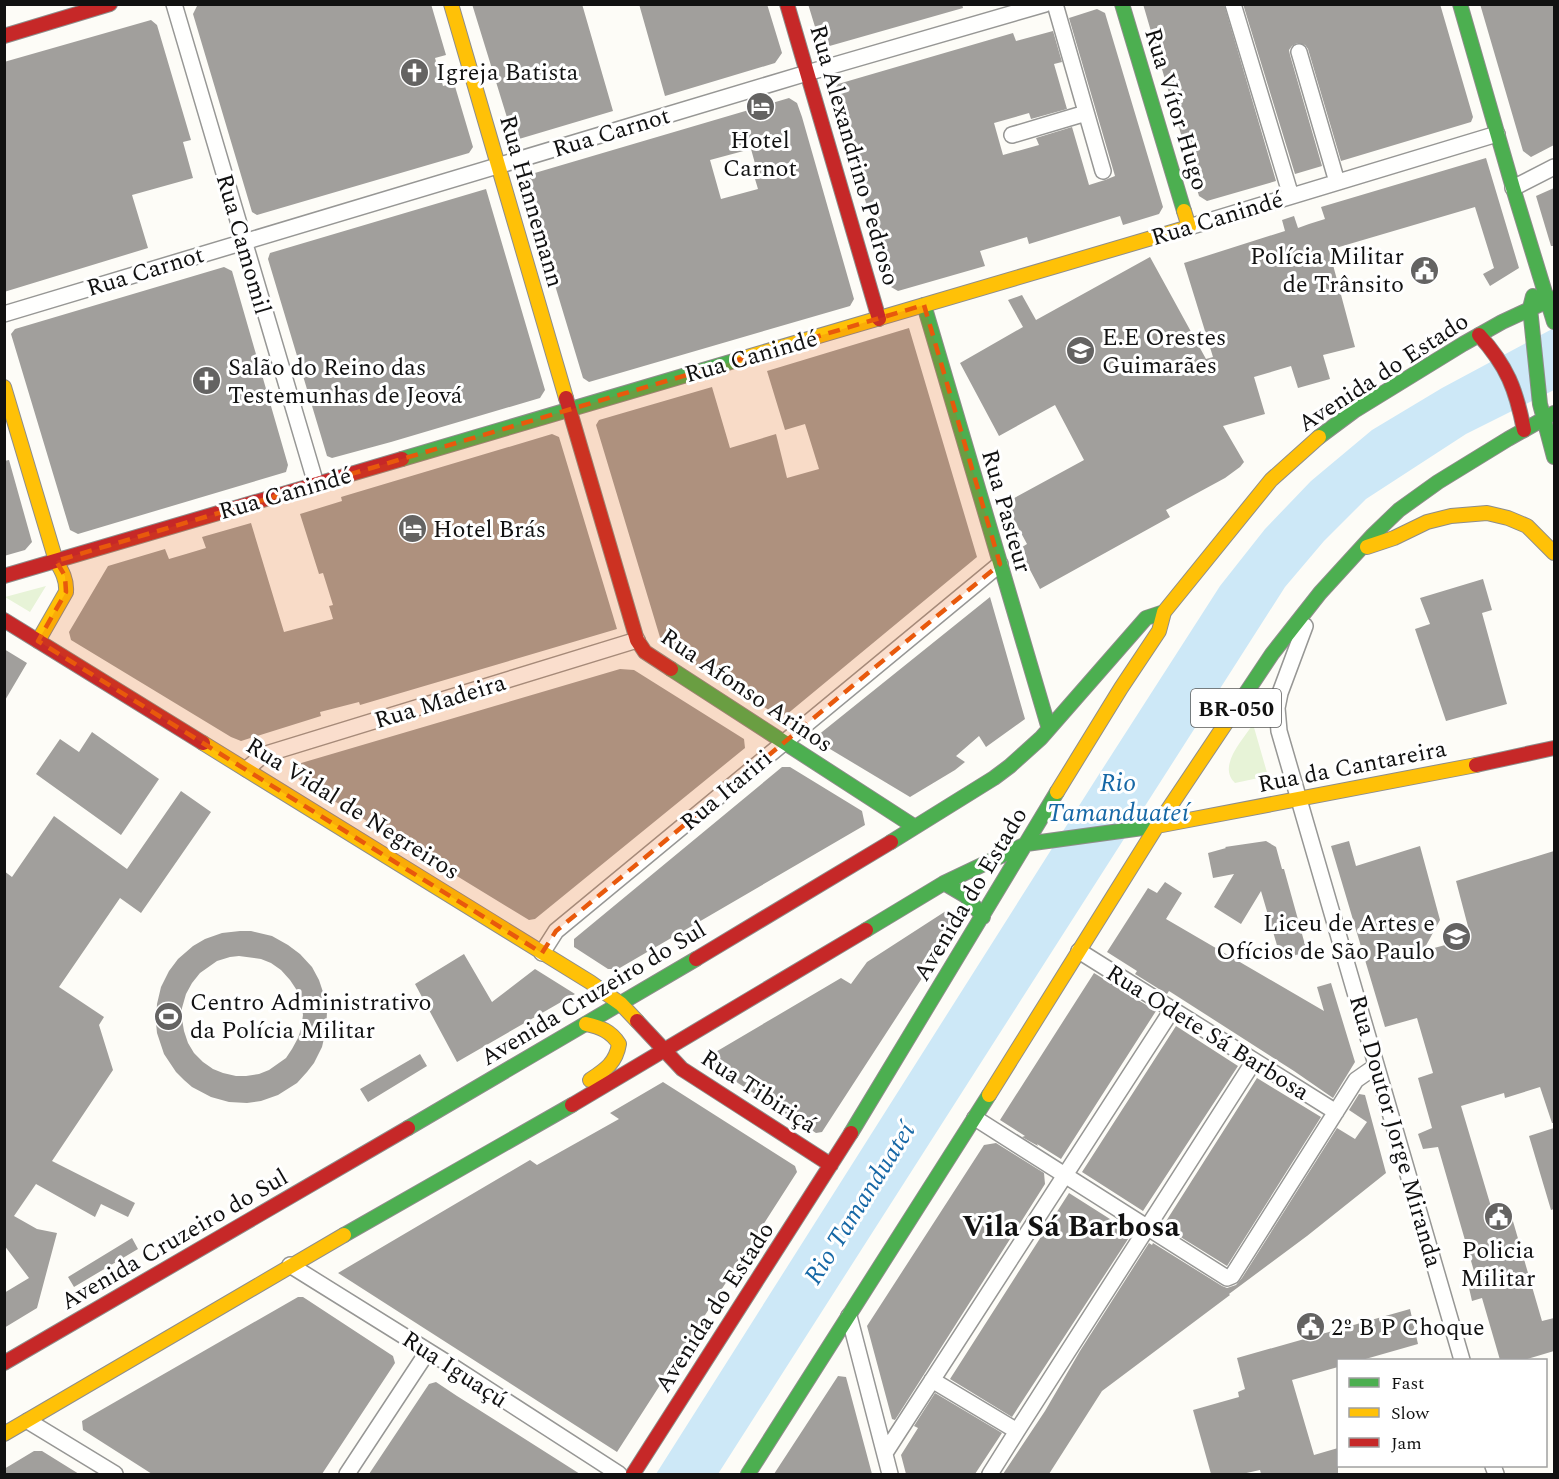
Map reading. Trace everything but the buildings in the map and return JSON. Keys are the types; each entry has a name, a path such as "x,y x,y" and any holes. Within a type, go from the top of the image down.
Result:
{"main road":[{"path":"4,36 110,4"},
{"name":"Rua Hannemann","path":"451,4 570,410"},
{"name":"Rua Alexandrino Pedroso","path":"787,4 879,319"},
{"name":"Rua Vítor Hugo","path":"1122,4 1189,226"},
{"path":"1460,4 1539,273 1551,299 1554,320"},
{"name":"Rua Canindé","path":"4,576 1189,226"},
{"path":"1539,273 1530,309 1540,404 1549,416 1554,457"},
{"name":"Avenida do Estado","path":"633,1474 831,1166 1121,688 1159,631 1164,612 1271,480 1322,434 1354,411 1479,335 1551,299"},
{"name":"Rua Pasteur","path":"924,305 1049,729"},
{"path":"1479,335 1492,349 1510,377 1521,408 1524,430"},
{"path":"4,387 56,561 67,584 66,592 38,641"},
{"name":"Rua Afonso Arinos","path":"570,410 637,640 645,652 915,827"},
{"name":"BR-050","path":"748,1474 975,1119 1157,826 1272,654 1320,593 1400,510 1438,482 1549,416"},
{"path":"1360,549 1394,538 1427,522 1451,516 1487,513 1527,526 1554,553"},
{"name":"Avenida Cruzeiro do Sul","path":"4,1363 621,1004 915,827 1011,766 1049,729 1146,618 1164,612"},
{"name":"Rua Vidal de Negreiros","path":"4,620 590,982 621,1004 665,1050"},
{"name":"Rua da Cantareira","path":"1157,826 1462,768 1554,748"},
{"path":"4,1434 290,1265 510,1141 944,883 1026,844 1157,826"},
{"path":"944,883 965,893 983,917"},
{"path":"510,1141 517,1124 607,1069 615,1060 619,1044 616,1039 605,1029 586,1024"},
{"name":"Rua Tibiriçá","path":"665,1050 682,1069 831,1166"}],"street":[{"name":"Rua Camomil","path":"174,4 316,484"},
{"name":"Rua Carnot","path":"4,314 498,165 1045,4"},
{"path":"1055,4 1103,171"},
{"path":"1233,4 1291,196"},
{"path":"1299,52 1337,182"},
{"path":"1011,135 1086,113"},
{"name":"Rua Canindé","path":"1189,226 1497,134"},
{"path":"1513,188 1554,167"},
{"name":"Rua Itariri","path":"542,952 556,931 1000,564"},
{"name":"Rua Doutor Jorge Miranda","path":"1320,593 1288,668 1280,693 1277,708 1279,731 1462,1359"},
{"name":"Rua Madeira","path":"247,769 263,755 637,640"},
{"name":"Rua Odete Sá Barbosa","path":"1079,951 1336,1112"},
{"path":"885,1453 1172,1010"},
{"path":"990,1474 1254,1061"},
{"path":"975,1119 1223,1277 1229,1278 1356,1080 1376,1066"},
{"name":"Rua Iguaçú","path":"290,1265 619,1474"},
{"path":"849,1316 890,1474"},
{"path":"347,1474 428,1351"},
{"path":"932,1380 1017,1431"},
{"path":"28,1421 115,1474"}],"highlighted area":[{"path":"924,305 1000,564 556,931 542,953 38,641 66,592 65,576 56,561"}],"green space":[{"path":"46,586 30,612 5,597"},
{"path":"1253,724 1268,776 1235,783 1230,776 1230,761"}],"water":[{"name":"Rio Tamanduateí","path":"1554,328 1554,390 1466,434 1366,499 1324,541 1285,587 718,1474 656,1474 1220,586 1265,529 1311,481 1372,430 1442,388"}],"traffic: fast":[{"path":"1122,4 1184,211"},
{"path":"1460,4 1554,322"},
{"path":"1533,296 1530,308 1540,404 1554,457"},
{"path":"1319,437 1354,411 1463,344 1502,322 1554,298"},
{"path":"924,305 1049,729"},
{"path":"402,459 744,358"},
{"path":"1236,708 1272,654 1320,593 1399,510 1438,482 1554,413"},
{"path":"891,842 1010,766 1041,738 1146,618 1164,612"},
{"path":"671,669 915,827"},
{"path":"851,1133 1057,792"},
{"path":"866,930 944,883 1026,844 1157,826"},
{"path":"944,883 966,896 983,917"},
{"path":"408,1128 696,959"},
{"path":"748,1474 989,1095"},
{"path":"344,1235 572,1105"}],"traffic: slow":[{"path":"451,4 566,398"},
{"path":"744,358 1189,227 1184,211"},
{"path":"4,387 56,561 66,584 66,592 38,641"},
{"path":"1057,792 1159,631 1164,612 1271,480 1319,437"},
{"path":"1367,547 1394,538 1427,522 1451,516 1487,513 1527,526 1554,553"},
{"path":"989,1095 1157,826 1236,708"},
{"path":"203,743 590,982 621,1004 637,1021"},
{"path":"1157,826 1476,765"},
{"path":"586,1024 605,1030 619,1044 612,1061 590,1080"},
{"path":"4,1434 344,1235"}],"traffic: jam":[{"path":"4,36 110,4"},
{"path":"787,4 879,319"},
{"path":"1479,335 1497,357 1509,379 1518,402 1524,430"},
{"path":"566,398 637,640 645,652 671,669"},
{"path":"4,576 402,459"},
{"path":"4,620 203,743"},
{"path":"1476,765 1554,748"},
{"path":"696,959 891,842"},
{"path":"572,1105 866,930"},
{"path":"637,1021 682,1069 831,1165"},
{"path":"4,1363 408,1128"},
{"path":"633,1474 851,1133"}],"place":[{"name":"Igreja Batista","path":"415,72"},
{"name":"Hotel Carnot","path":"760,107"},
{"name":"Polícia Militar de Trânsito","path":"1425,270"},
{"name":"E.E Orestes Guimarães","path":"1081,351"},
{"name":"Salão do Reino das Testemunhas de Jeová","path":"207,381"},
{"name":"Hotel Brás","path":"412,529"},
{"name":"Liceu de Artes e Ofícios de São Paulo","path":"1456,937"},
{"name":"Centro Administrativo da Polícia Militar","path":"169,1016"},
{"name":"Policia Militar","path":"1498,1217"},
{"name":"2º B P Choque","path":"1310,1327"}],"district":[{"name":"Vila Sá Barbosa","path":"1071,1226"}]}
